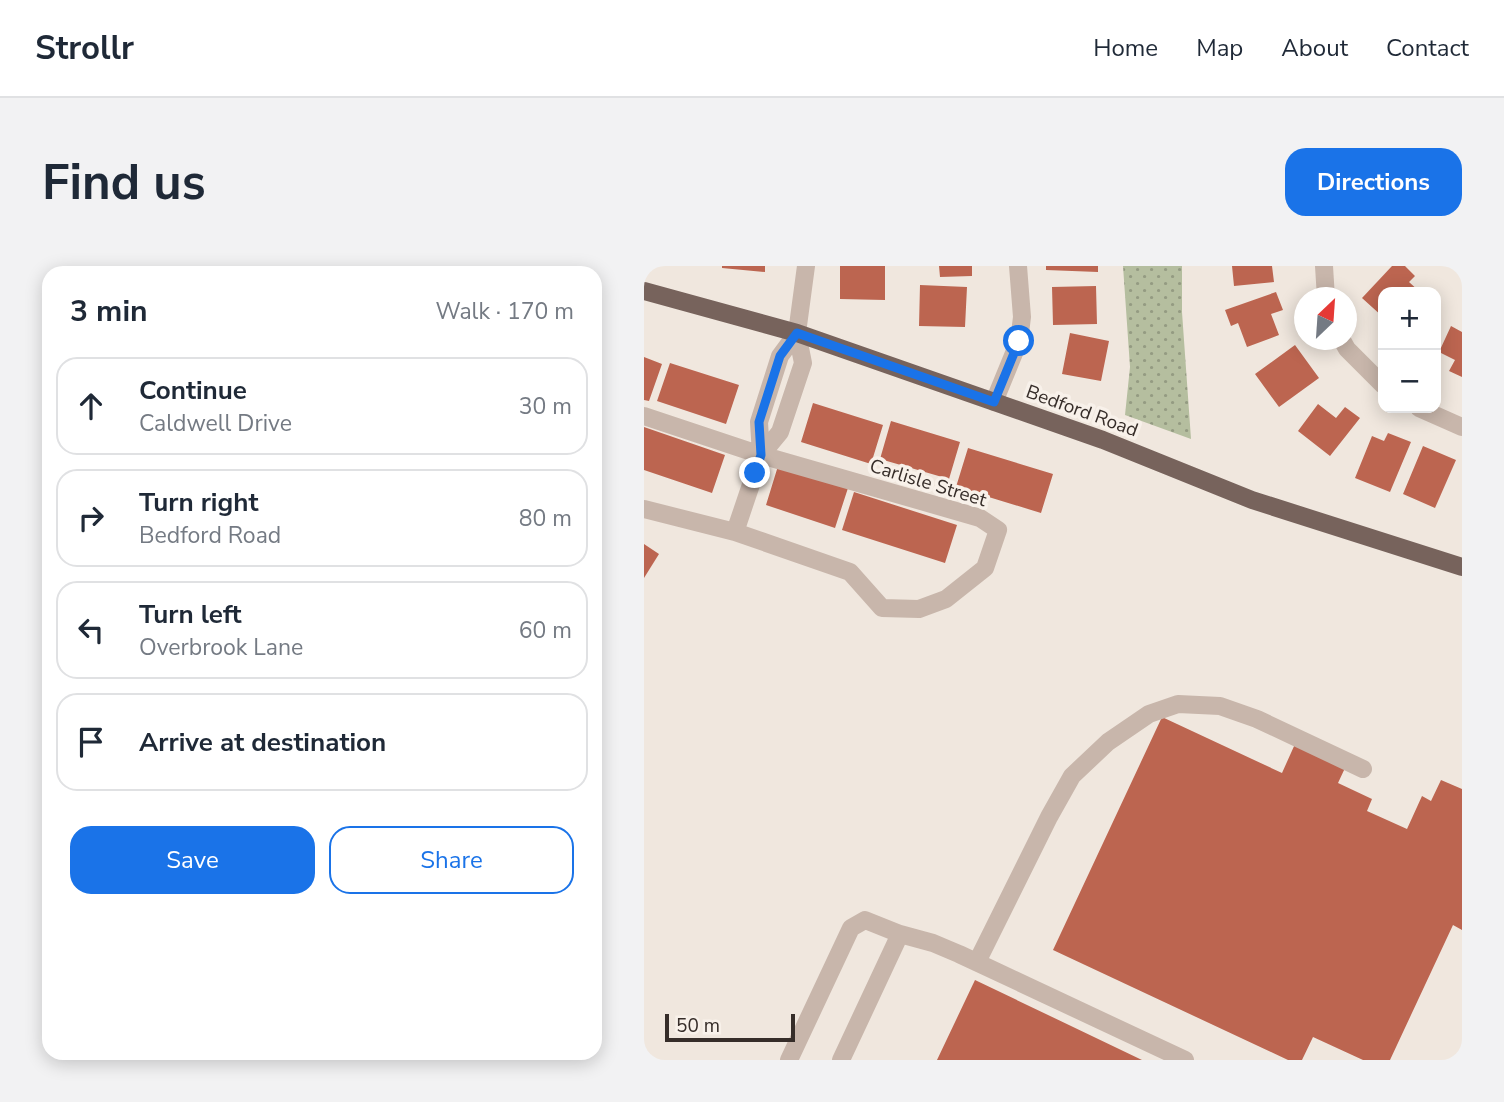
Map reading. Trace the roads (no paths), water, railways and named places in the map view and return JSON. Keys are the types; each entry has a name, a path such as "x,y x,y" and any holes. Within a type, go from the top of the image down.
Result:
{"main road":[{"name":"Bedford Road","path":"644,291 797,333 1103,440 1252,500 1462,567"}],"street":[{"path":"736,532 761,455 759,422 780,356 797,333 806,266"},
{"path":"994,402 1019,341 1022,317 1018,266"},
{"path":"1324,266 1325,287"},
{"path":"1348,350 1378,380"},
{"path":"1431,413 1462,426"},
{"name":"Carlisle Street","path":"644,416 761,455 979,519 998,530 985,568 946,599 919,609 883,608 850,572 736,532 644,509"},
{"path":"977,962 1072,776 1108,741 1149,714 1178,704 1220,706 1258,719 1363,769"},
{"path":"789,1060 851,928 865,920 933,943 977,962 1185,1060"},
{"path":"841,1060 900,934"}]}
